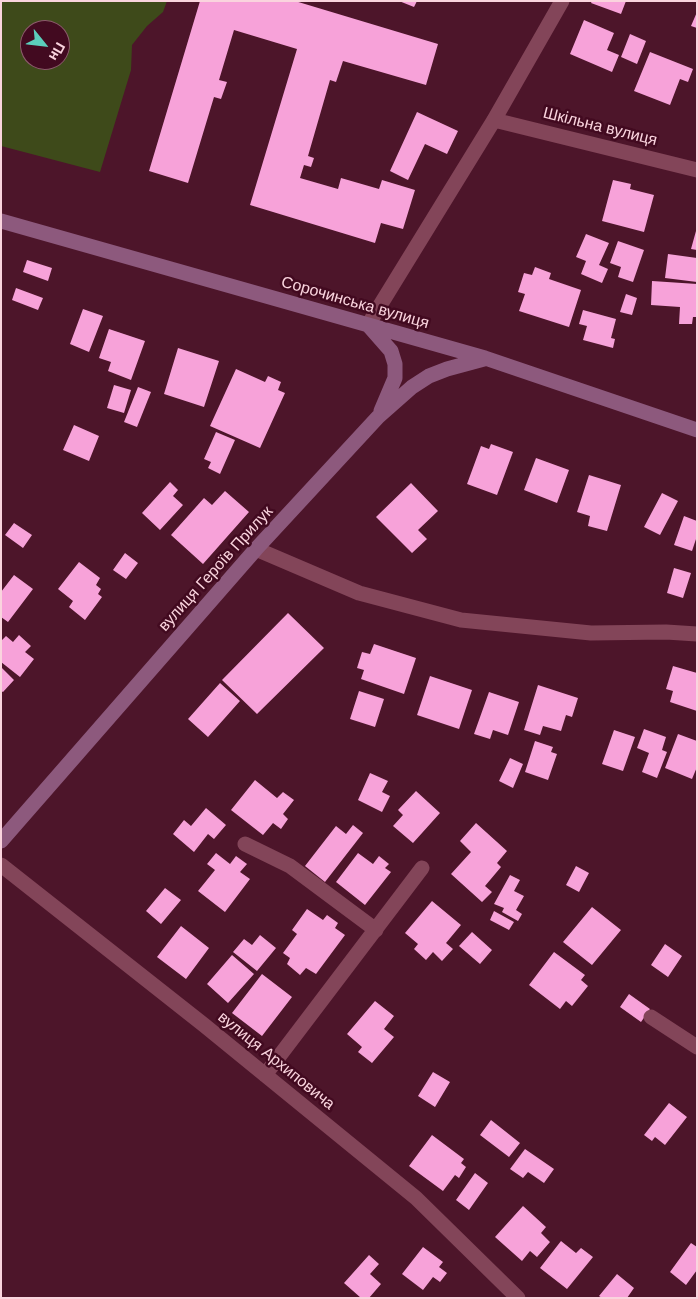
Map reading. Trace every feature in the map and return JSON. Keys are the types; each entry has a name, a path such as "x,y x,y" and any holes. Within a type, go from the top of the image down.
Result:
{"main road":[{"name":"Сорочинська вулиця","path":"1,221 485,358 697,430"},
{"path":"368,325 385,342 395,364 395,378 378,417"},
{"name":"вулиця Героїв Прилук","path":"1,841 256,549 378,417 412,387 429,376 485,358"}],"street":[{"path":"368,325 494,120 562,1"},
{"name":"Шкільна вулиця","path":"494,120 697,170"},
{"path":"256,549 359,593 461,620 591,633 666,632 697,634"},
{"path":"245,844 290,866 376,930"},
{"name":"вулиця Архиповича","path":"1,865 265,1074 416,1198 518,1298"},
{"path":"265,1074 422,868"},
{"path":"652,1016 697,1047"}],"green space":[{"path":"1,1 167,1 163,12 147,26 132,45 131,70 100,172 1,146"}],"building":[{"path":"200,1 295,1 438,44 426,85 343,61 336,82 330,80 308,156 314,158 311,167 304,165 300,178 338,189 341,178 379,189 382,180 415,190 403,229 381,223 375,243 250,205 297,49 234,30 219,80 227,82 221,99 214,97 188,183 149,171"},
{"path":"399,1 417,1 414,7"},
{"path":"592,1 626,1 621,14 591,3"},
{"path":"697,12 697,28 691,26"},
{"path":"584,20 614,33 607,50 619,55 612,72 570,54"},
{"path":"630,34 646,41 637,64 621,57"},
{"path":"650,52 693,69 688,82 680,79 670,105 634,91"},
{"path":"417,112 458,131 447,154 425,144 408,180 390,171"},
{"path":"613,180 631,184 630,189 654,195 644,232 602,221"},
{"path":"697,231 697,250 691,249"},
{"path":"586,234 609,243 599,265 608,269 602,283 581,274 586,261 576,257"},
{"path":"618,241 644,250 633,282 618,277 621,267 610,263"},
{"path":"668,254 697,258 697,282 665,278"},
{"path":"27,260 52,268 48,281 23,272"},
{"path":"535,267 551,273 549,279 581,290 569,327 519,311 525,294 518,292 524,273 532,275"},
{"path":"652,281 697,284 697,317 693,317 692,324 679,324 680,307 651,305"},
{"path":"16,288 43,298 38,310 12,300"},
{"path":"626,294 637,298 632,315 620,312"},
{"path":"83,309 103,316 89,352 70,344"},
{"path":"583,310 616,319 611,338 615,339 613,348 583,340 587,326 579,324"},
{"path":"109,329 145,341 131,380 108,371 111,362 99,358"},
{"path":"178,348 219,361 204,407 164,394"},
{"path":"236,369 265,382 268,376 281,382 278,390 285,393 260,448 210,426"},
{"path":"114,385 131,390 124,413 107,408"},
{"path":"138,387 151,392 137,427 124,422"},
{"path":"74,425 99,436 89,461 63,450"},
{"path":"216,432 235,440 220,474 208,468 211,462 204,459"},
{"path":"491,444 513,452 497,495 467,484 481,446 489,449"},
{"path":"536,458 569,470 557,503 524,490"},
{"path":"589,475 621,485 607,531 588,526 590,516 577,512"},
{"path":"170,482 178,490 173,496 183,505 160,530 142,513"},
{"path":"411,483 438,511 418,530 427,539 412,553 376,517"},
{"path":"225,491 249,512 203,564 171,535 204,498 212,505"},
{"path":"662,493 678,501 660,535 644,527"},
{"path":"684,516 697,521 697,536 692,551 674,545"},
{"path":"14,523 32,535 23,548 5,535"},
{"path":"125,553 138,563 126,579 113,570"},
{"path":"79,562 100,578 96,585 101,589 98,594 102,597 85,620 69,607 73,601 58,589"},
{"path":"674,568 691,573 683,598 667,593"},
{"path":"14,575 33,589 8,622 1,617 1,592"},
{"path":"288,613 324,648 257,714 222,680"},
{"path":"19,635 31,646 25,652 34,659 20,677 1,662 1,641 6,636 13,642"},
{"path":"374,644 416,658 404,694 361,679 364,670 357,668 362,652 370,654"},
{"path":"673,666 697,673 697,711 670,702 673,691 666,689"},
{"path":"1,667 14,680 3,692 1,691"},
{"path":"430,676 472,690 459,729 417,715"},
{"path":"220,683 240,701 208,737 188,719"},
{"path":"538,685 578,698 572,717 566,715 561,731 543,726 540,735 524,730"},
{"path":"359,691 384,699 375,727 350,719"},
{"path":"489,692 519,702 508,735 493,730 490,739 474,734"},
{"path":"644,729 666,737 662,750 667,752 657,778 642,772 649,753 637,748"},
{"path":"614,730 635,737 623,771 602,764"},
{"path":"678,734 697,741 697,767 692,779 665,768"},
{"path":"535,741 553,747 551,752 557,754 548,780 525,772"},
{"path":"510,758 523,764 513,788 499,781"},
{"path":"370,773 388,781 382,792 390,796 382,812 358,800"},
{"path":"255,780 277,798 283,792 294,800 283,814 288,819 281,829 273,823 263,835 231,810"},
{"path":"416,791 440,813 413,843 393,826 403,815 398,810"},
{"path":"206,808 226,825 214,839 208,834 194,852 173,834 184,820 191,826"},
{"path":"476,823 507,851 497,863 501,867 485,886 492,892 482,902 451,874 471,852 460,841"},
{"path":"353,825 363,833 325,882 305,866 336,826 346,834"},
{"path":"216,853 230,864 236,856 247,864 240,872 250,879 225,912 198,891 215,870 207,864"},
{"path":"358,853 373,864 379,856 389,864 385,868 391,872 365,905 336,882"},
{"path":"576,866 589,873 579,892 566,885"},
{"path":"510,875 520,880 514,891 524,896 516,910 522,914 518,921 502,912 504,908 494,904"},
{"path":"165,888 181,900 161,924 146,911"},
{"path":"432,901 461,925 446,943 453,949 442,961 433,952 426,960 414,949 418,944 405,933"},
{"path":"592,907 621,930 592,965 563,942"},
{"path":"307,909 323,920 327,915 338,923 335,928 345,935 316,974 306,968 300,975 287,964 290,958 283,953 297,934 292,930"},
{"path":"494,911 514,922 509,930 490,920"},
{"path":"181,926 209,948 186,979 157,957"},
{"path":"472,932 492,950 480,964 459,946"},
{"path":"260,935 276,948 257,971 233,952 244,939 252,945"},
{"path":"665,944 682,956 668,977 651,965"},
{"path":"554,952 585,975 581,980 588,986 572,1006 566,1001 560,1009 529,985"},
{"path":"232,955 254,974 228,1003 207,984"},
{"path":"262,974 292,997 262,1036 232,1013"},
{"path":"629,994 650,1009 641,1022 620,1007"},
{"path":"375,1001 394,1016 384,1029 394,1037 372,1063 358,1052 362,1047 347,1034"},
{"path":"433,1072 450,1082 435,1107 418,1096"},
{"path":"669,1103 687,1117 665,1145 655,1137 652,1141 644,1135"},
{"path":"491,1120 520,1143 509,1157 480,1135"},
{"path":"432,1135 464,1159 461,1163 466,1167 459,1178 455,1175 443,1191 409,1166"},
{"path":"525,1149 554,1169 544,1183 528,1172 523,1178 510,1169"},
{"path":"475,1173 488,1183 469,1210 456,1200"},
{"path":"523,1206 546,1227 541,1233 550,1242 537,1257 530,1251 522,1261 495,1237"},
{"path":"561,1241 576,1253 581,1248 593,1257 567,1289 540,1268"},
{"path":"691,1243 697,1247 697,1270 686,1285 670,1272"},
{"path":"423,1247 443,1262 439,1267 447,1273 440,1282 433,1277 423,1290 402,1274"},
{"path":"369,1255 379,1264 370,1274 381,1284 369,1298 361,1298 344,1283"},
{"path":"617,1274 634,1288 627,1298 602,1298 599,1296"}]}
